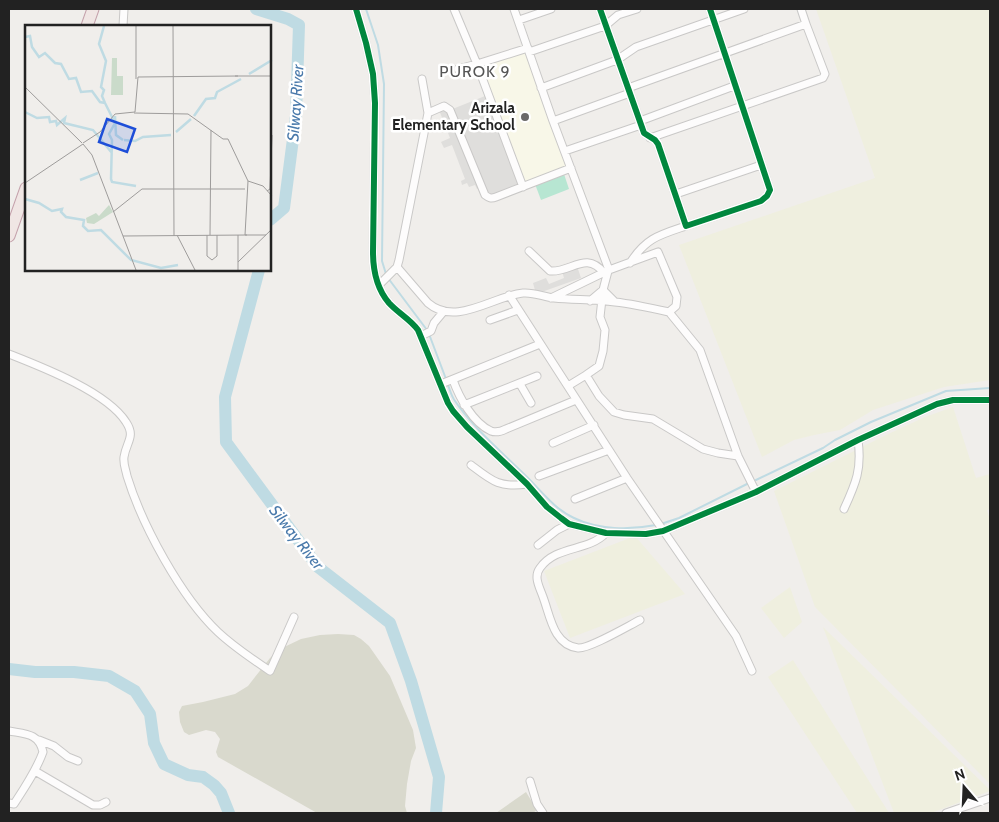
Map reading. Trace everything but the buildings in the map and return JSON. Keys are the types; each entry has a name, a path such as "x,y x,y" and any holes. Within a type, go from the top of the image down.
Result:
{"highway":[{"path":"87,25 93,9"},
{"path":"9,236 25,191"}],"street":[{"path":"123,25 124,9"},
{"path":"356,9 373,74 375,103 373,262 384,280 390,303 418,330 426,334 453,411 527,484 547,507 569,524 606,533 646,534 686,523 753,487 946,401 990,400"},
{"path":"454,9 477,64 523,187"},
{"path":"514,9 607,271 600,317 606,333 599,366 568,386"},
{"path":"518,20 551,9"},
{"path":"600,9 640,123 644,133 658,144 686,226"},
{"path":"458,69 529,50 606,26 618,15 637,9"},
{"path":"630,263 643,245 660,235 765,198 768,194 770,187 734,86 725,52 710,9"},
{"path":"541,88 617,60 632,49 744,9"},
{"path":"650,138 824,77 825,74 801,9"},
{"path":"553,121 725,52 806,24"},
{"path":"384,280 397,267 403,245 413,183 428,113 422,79"},
{"path":"565,151 734,86"},
{"path":"428,113 444,106 450,110 484,195 487,197 496,197 571,168"},
{"path":"676,194 761,165"},
{"path":"529,251 550,271 558,271 588,262 596,264 607,271"},
{"path":"550,298 607,271 658,252 678,298 676,306 669,312"},
{"path":"397,267 428,303 434,308 444,311 462,312 509,295 527,292 550,298 614,301 669,312 700,350 738,456 753,487"},
{"path":"590,300 603,290"},
{"path":"603,290 614,301"},
{"path":"509,295 627,478 658,520 662,530 736,636 752,671"},
{"path":"490,320 518,310"},
{"path":"426,334 444,311"},
{"path":"442,384 540,344"},
{"path":"9,354 76,383 96,394 121,415 127,423 130,432 124,465 135,499 154,538 189,599 218,632 246,655 270,671 294,617"},
{"path":"586,375 599,396 614,412 653,418 703,448 718,454 738,456"},
{"path":"464,405 537,376"},
{"path":"452,380 464,405 482,424 491,431 496,432 576,400"},
{"path":"520,384 531,403"},
{"path":"553,443 594,425"},
{"path":"844,509 857,478 860,460 858,440"},
{"path":"540,476 609,450"},
{"path":"471,465 501,485 527,484"},
{"path":"575,499 627,478"},
{"path":"538,545 557,530 569,524"},
{"path":"606,533 593,544 574,548 551,557 539,569 537,580 549,619 557,634 571,646 577,648 590,645 640,620"},
{"path":"9,731 32,736 54,746 63,754 78,761"},
{"path":"9,812 11,804 35,771 42,752 39,740"},
{"path":"35,771 92,805 100,805 106,802"},
{"path":"530,781 537,804 543,813"},
{"path":"946,813 990,798"}],"shaded area":[{"name":"Arizala Elementary School","path":"526,52 568,167 524,183 480,68"},
{"path":"485,96 521,184 490,196 485,186 477,189 475,185 469,187 467,183 462,185 461,181 465,179 452,145 444,148 441,142 450,138 439,110 448,107 450,110"},
{"path":"577,266 581,278 536,294 533,283 546,278 549,284 564,278 562,271"},
{"path":"338,634 354,635 369,646 390,676 413,730 416,748 411,761 407,784 405,806 407,813 317,813 218,757 216,752 220,739 215,732 206,730 189,735 184,732 180,722 179,712 182,706 235,694 248,686 278,650 301,639"},
{"path":"526,792 537,810 533,813 496,813"}],"green space":[{"path":"816,9 990,9 990,380 944,387 873,410 840,430 794,440 762,457 679,245 875,178"},
{"path":"564,174 569,189 541,200 535,184"},
{"path":"953,407 976,478 990,474 990,509 987,510 990,520 990,784 815,607 774,491 886,435 925,417"},
{"path":"635,536 685,594 570,638 544,571"},
{"path":"790,587 802,622 784,638 761,608"},
{"path":"823,627 990,791 931,813 894,813"},
{"path":"793,660 889,813 857,813 768,677"}],"waterway":[{"name":"Silway River","path":"256,9 288,19 299,25 296,116 284,208 271,219"},
{"path":"366,9 378,45 384,84 382,261 386,274"},
{"name":"Silway River","path":"259,271 225,397 226,442 318,567 390,623 411,681 439,777 436,813"},
{"path":"388,278 427,330"},
{"path":"429,334 446,379"},
{"path":"447,383 454,399 471,421 567,515 583,522 604,527 636,528 656,525"},
{"path":"756,480 823,448 871,422 946,391 990,388"},
{"path":"661,524 679,518 749,483"},
{"path":"9,669 35,672 74,672 109,676 135,691 150,714 154,743 164,764 188,775 203,777 214,785 221,793 229,813"}],"cycle path":[{"path":"356,9 373,74 375,103 373,252 375,272 379,285 389,303 418,330 453,411 467,427 527,484 547,507 569,524 606,533 646,534 663,531 756,492 858,440 937,404 953,400 990,400"},
{"path":"600,9 644,133 658,144 686,226 761,201 770,190 710,9"}],"place":[{"name":"Arizala Elementary School","path":"525,117"}],"district":[{"name":"PUROK 9","path":"475,71"}]}
